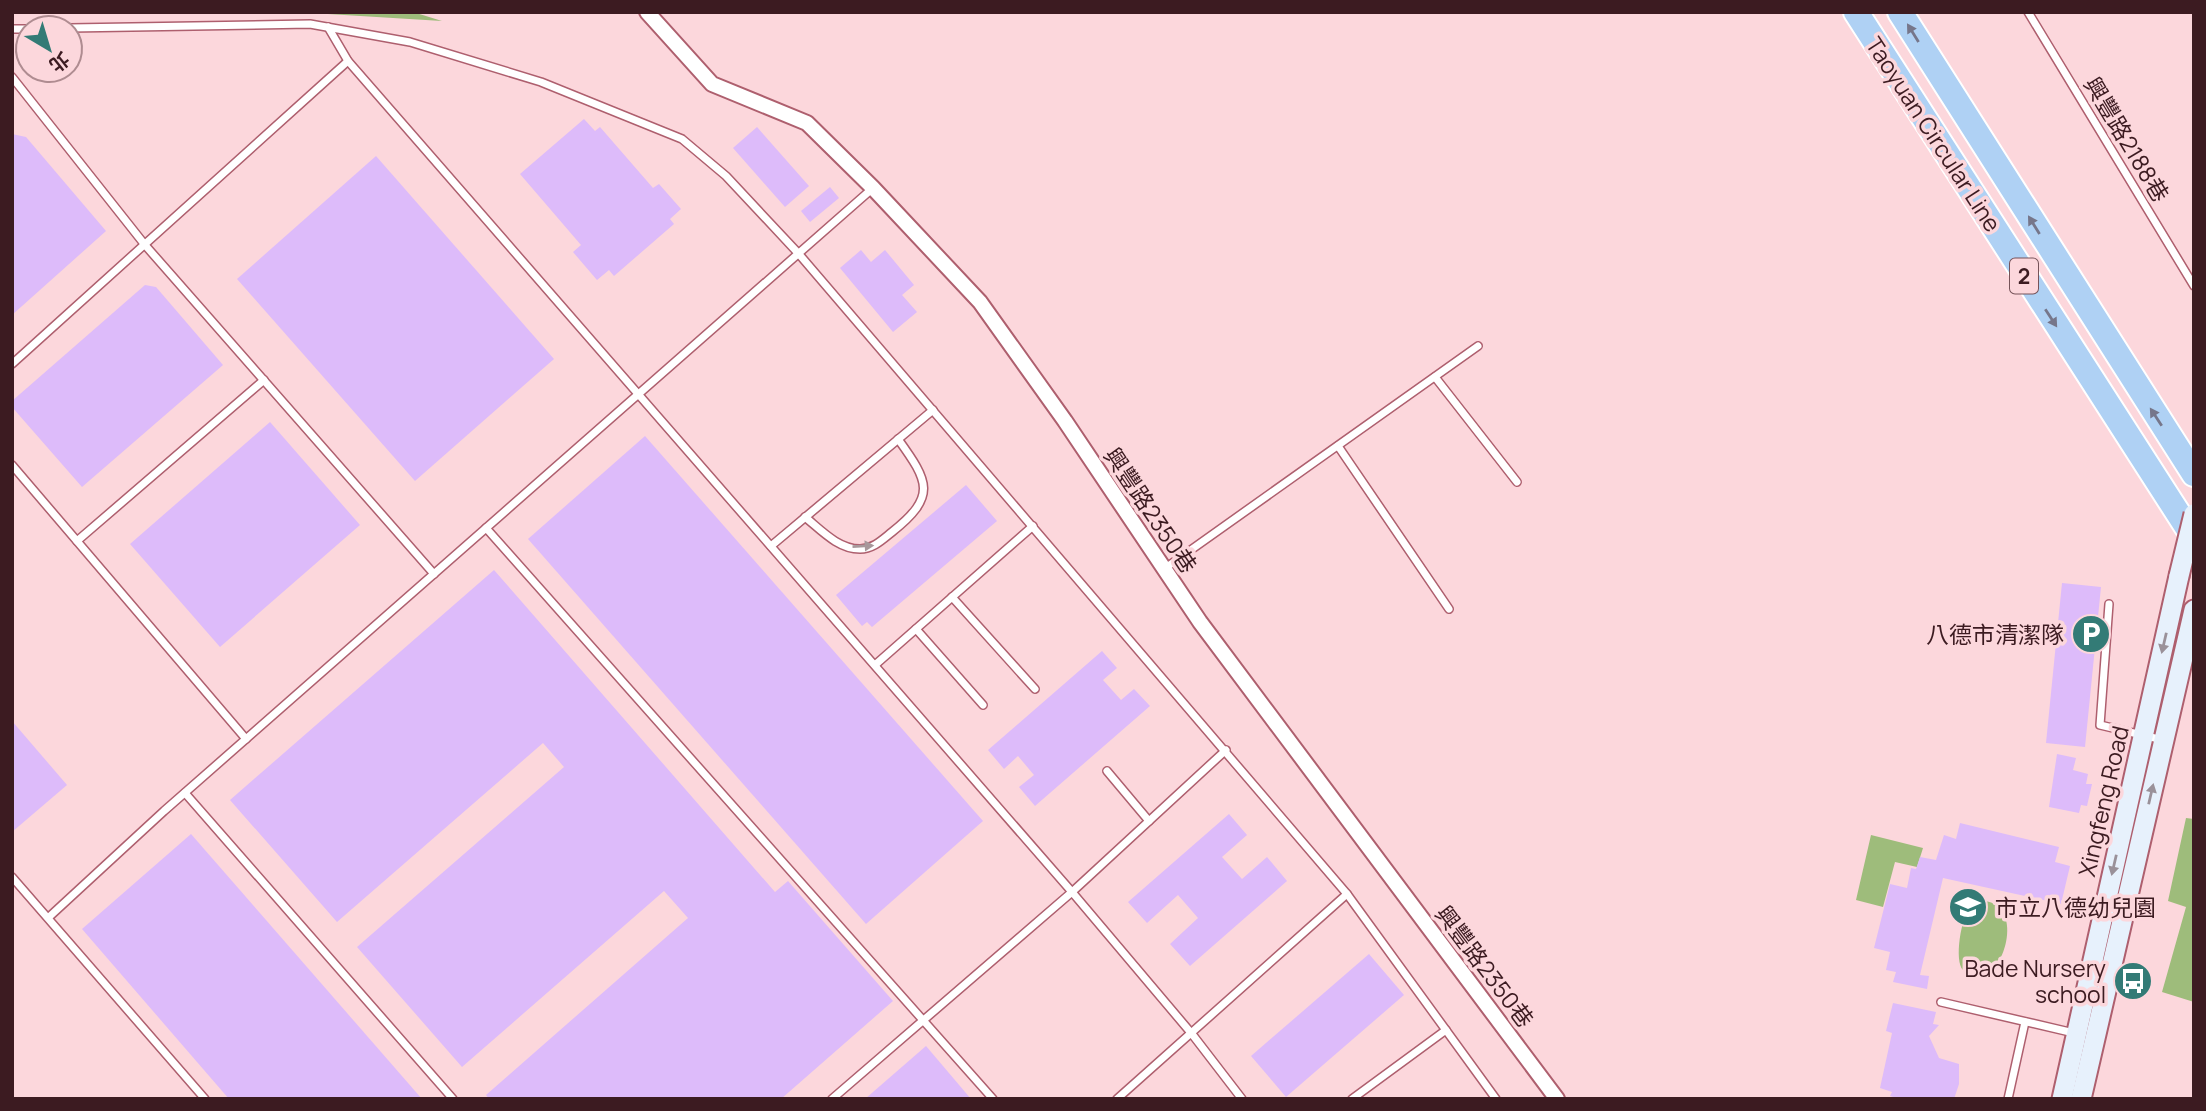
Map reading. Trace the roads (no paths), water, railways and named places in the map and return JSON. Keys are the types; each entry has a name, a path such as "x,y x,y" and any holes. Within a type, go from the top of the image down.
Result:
{"highway":[{"name":"Taoyuan Circular Line","path":"1856,12 2194,538"},
{"name":"Taoyuan Circular Line","path":"1900,12 2194,474"}],"main road":[{"name":"Xingfeng Road","path":"2081,1099 2086,1036 2143,735 2194,514"},
{"name":"Xingfeng Road","path":"2062,1099 2086,1036 2164,741 2194,610"}],"street":[{"name":"興豐路2350巷","path":"647,12 712,84 807,123 873,188 980,303 1065,421 1163,569 1557,1099"}],"lane":[{"name":"興豐路2188巷","path":"2028,12 2194,286"},
{"path":"84,28 310,24 410,42 541,82 682,139 726,176 798,253 1226,750 1347,894 1496,1099"},
{"path":"328,27 348,61 1072,892 1192,1034 1242,1099"},
{"path":"12,364 348,61"},
{"path":"13,79 145,245 434,574"},
{"path":"49,917 246,739 873,188"},
{"path":"1163,569 1478,346"},
{"path":"1435,377 1517,482"},
{"path":"77,541 264,380"},
{"path":"771,546 933,410"},
{"path":"805,517 835,542 859,549 875,546 917,512 925,488 917,466 898,439"},
{"path":"1338,446 1449,609"},
{"path":"12,465 246,739"},
{"path":"875,665 1033,526"},
{"path":"486,528 993,1099"},
{"path":"952,597 1035,689"},
{"path":"2109,604 2100,725 2164,741"},
{"path":"916,629 983,705"},
{"path":"832,1099 1072,892 1226,750"},
{"path":"1107,771 1149,821"},
{"path":"185,793 453,1099"},
{"path":"12,877 205,1099"},
{"path":"1118,1099 1347,894"},
{"path":"1941,1002 2086,1036"},
{"path":"2008,1099 2025,1022"},
{"path":"1352,1099 1446,1030"}],"place":[{"name":"八德市清潔隊","path":"2091,634"},
{"name":"市立八德幼兒園","path":"1968,907"},
{"name":"Bade Nursery school","path":"2133,981"}]}
